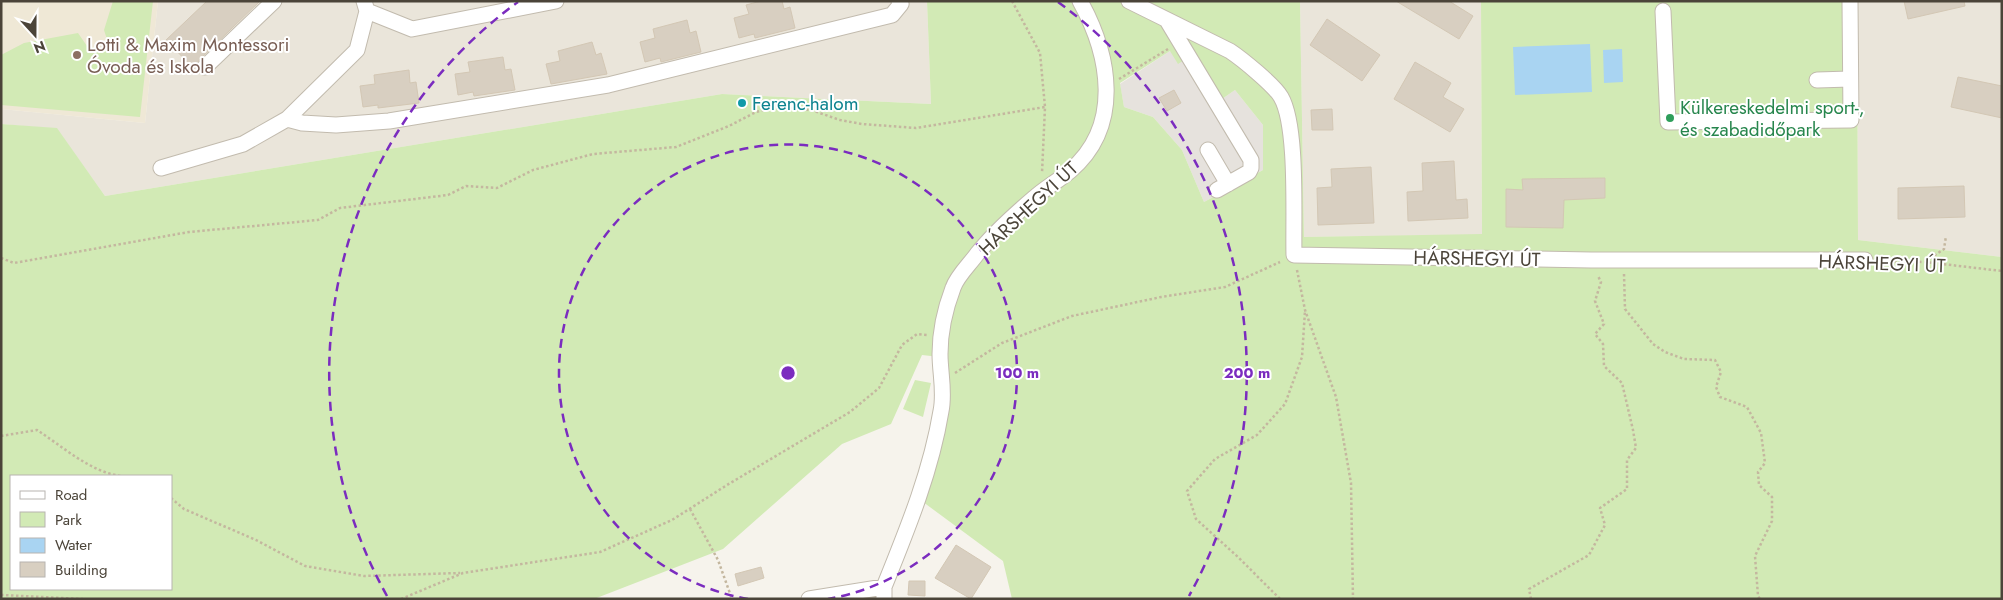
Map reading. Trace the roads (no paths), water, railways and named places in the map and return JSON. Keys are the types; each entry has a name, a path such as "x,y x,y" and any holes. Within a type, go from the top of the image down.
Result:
{"street":[{"path":"205,67 274,1"},
{"path":"161,168 243,144 287,119 357,50 366,6 412,29 556,1"},
{"path":"287,119 302,123 336,125 389,121 608,85 892,15 901,4 899,1"},
{"name":"HÁRSHEGYI ÚT","path":"884,593 919,499 942,410 940,335 953,286 984,245 1034,198 1071,170 1094,144 1100,132 1105,110 1107,87 1102,56 1092,22 1080,1"},
{"path":"1129,1 1168,22 1251,160 1251,168 1249,172 1222,187 1208,150"},
{"path":"1663,11 1668,122 1851,120 1850,1"},
{"name":"HÁRSHEGYI ÚT","path":"1168,22 1230,51 1244,60 1281,95 1286,108 1292,140 1294,255 1591,260 1866,260"},
{"path":"1817,80 1850,79"},
{"path":"809,599 884,593"}],"water":[{"path":"1590,44 1592,92 1515,95 1513,47"},
{"path":"1622,49 1623,82 1604,83 1603,50"}],"place":[{"name":"Lotti & Maxim Montessori Óvoda és Iskola","path":"77,55"},
{"name":"Ferenc-halom","path":"742,103"},
{"name":"Külkereskedelmi sport-, és szabadidőpark","path":"1670,118"}]}
